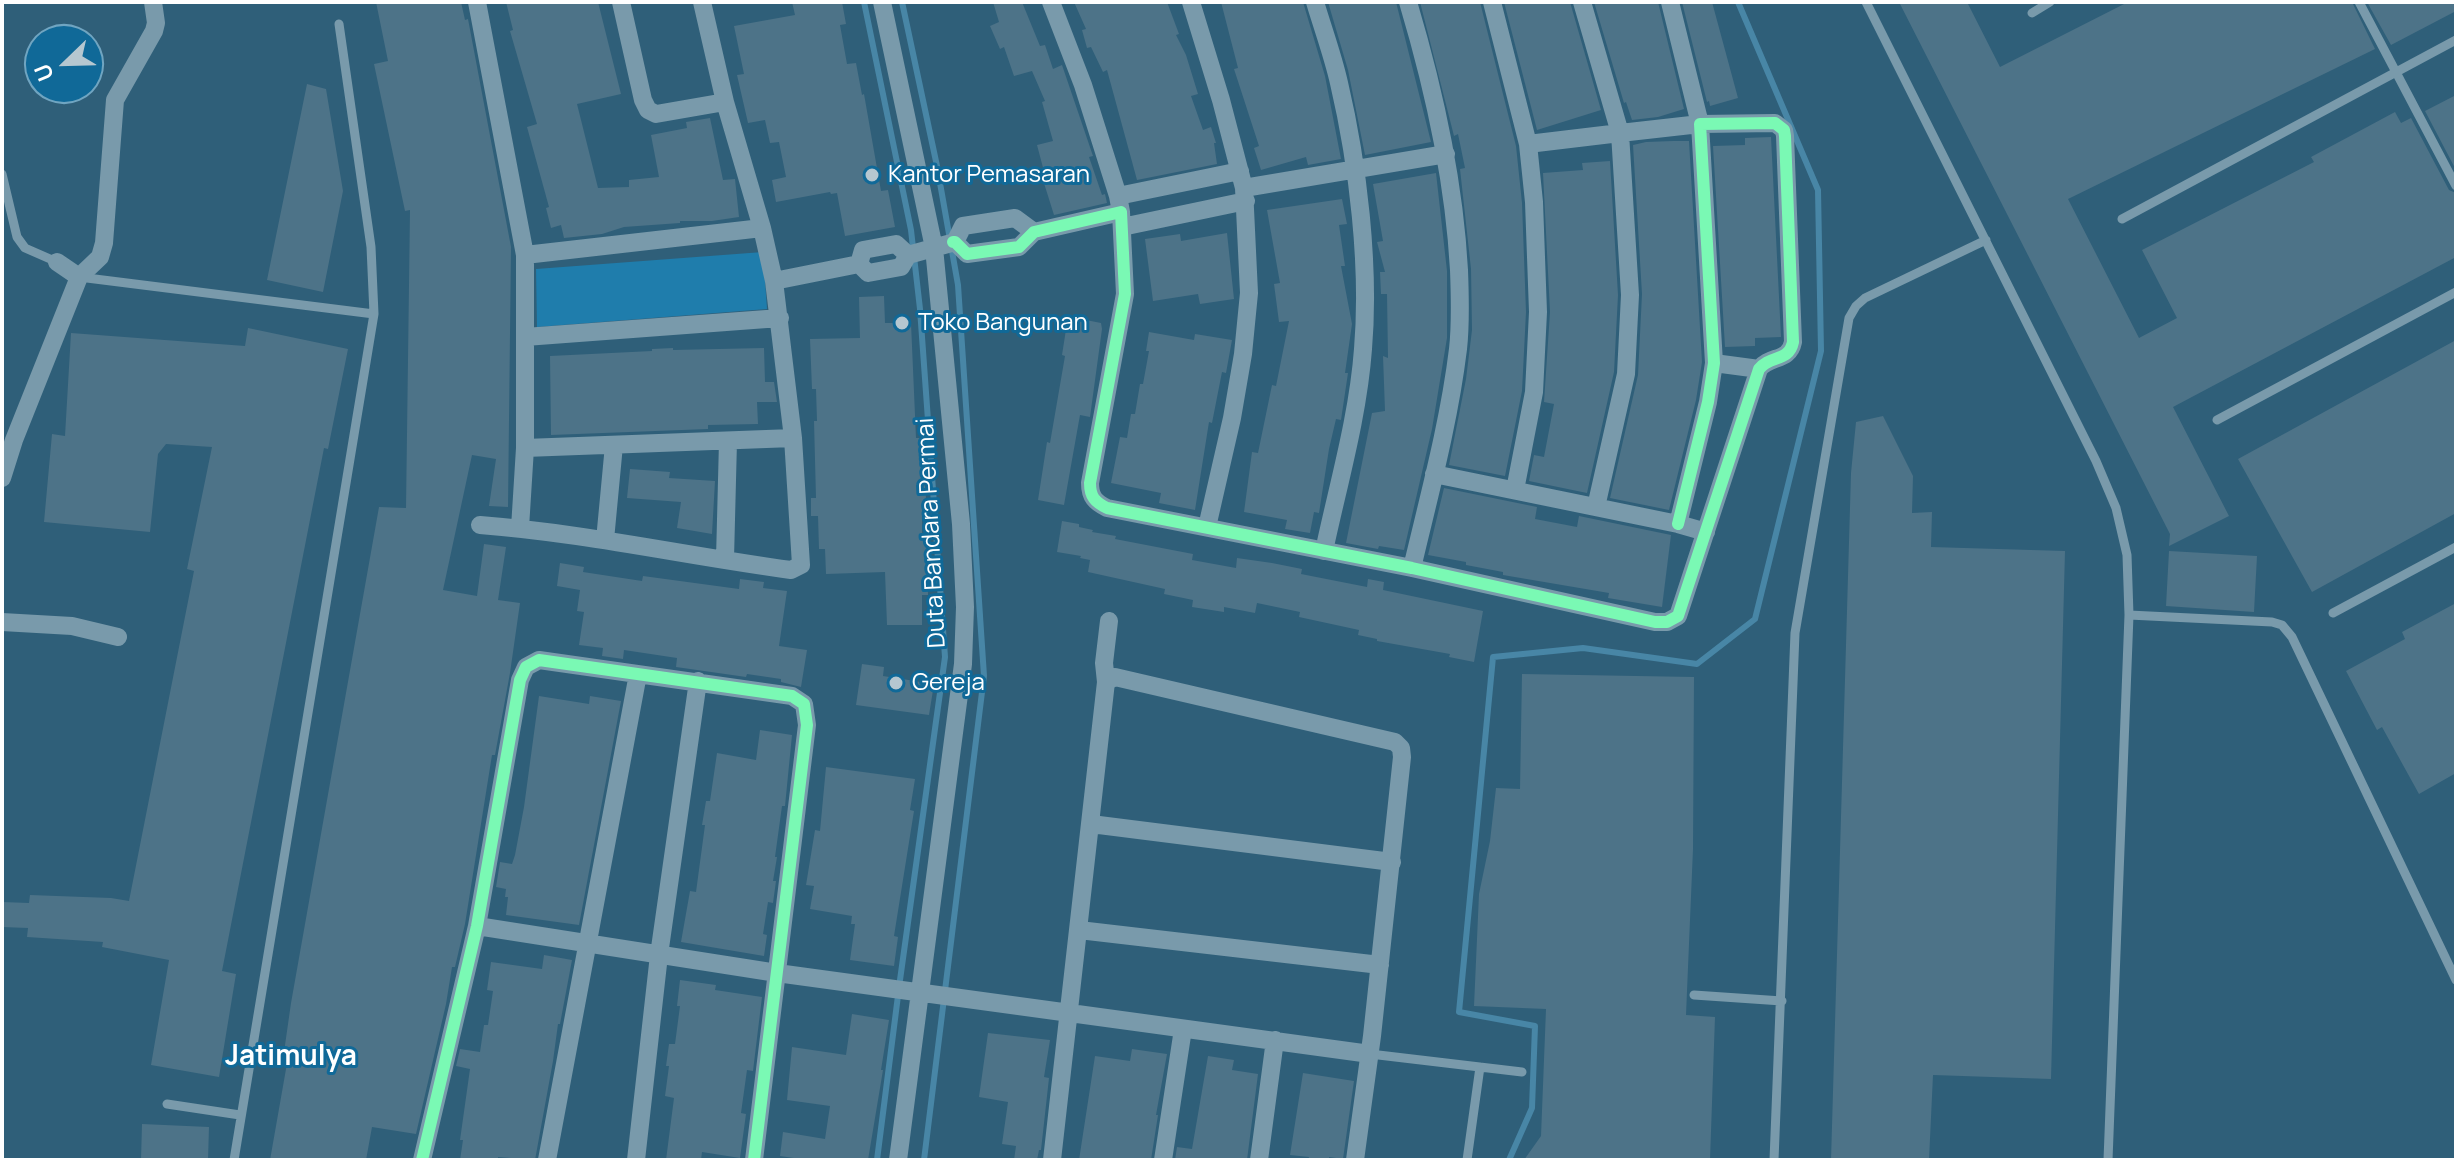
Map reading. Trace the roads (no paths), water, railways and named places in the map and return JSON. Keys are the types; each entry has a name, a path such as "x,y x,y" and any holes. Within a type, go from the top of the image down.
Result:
{"street":[{"path":"2,478 79,277 100,257 104,243 115,100 154,31 153,2"},
{"path":"477,2 525,255 525,448 520,528"},
{"path":"621,2 643,100 648,110 656,114 725,102"},
{"path":"480,525 605,540 791,570 801,565 793,438 774,281 762,228 725,102 702,2"},
{"name":"Duta Bandara Permai","path":"882,2 934,248 961,524 965,607 963,664 898,1160"},
{"path":"1051,2 1083,85 1120,212 1125,294 1090,492 1095,502 1107,508 1412,568 1640,619 1667,622 1678,616 1759,369 1763,363 1784,357 1791,351 1784,130 1775,123 1700,124 1528,144"},
{"path":"1191,2 1243,187 1249,293 1232,418 1207,527"},
{"path":"1315,2 1339,83 1354,169 1365,303 1363,351 1355,408 1324,551"},
{"path":"1408,2 1446,154 1458,251 1458,346 1434,474 1412,568"},
{"path":"1492,2 1528,144 1534,202 1538,312 1534,392 1515,490"},
{"path":"1582,2 1620,133 1630,295 1626,374 1596,507"},
{"path":"1670,2 1700,124 1714,363 1708,402 1678,524"},
{"path":"934,248 967,254 1019,247 1034,232 1120,212 1243,187 1446,154"},
{"path":"1120,212 1243,187"},
{"path":"774,281 859,264 868,273 901,267 963,226 1015,218 1034,232"},
{"path":"525,255 762,228"},
{"path":"57,262 79,277"},
{"path":"525,337 780,318"},
{"path":"1714,363 1759,369"},
{"path":"525,448 793,438"},
{"path":"725,559 728,441"},
{"path":"605,540 614,445"},
{"path":"1434,474 1706,532"},
{"path":"1052,1160 1091,824 1109,621"},
{"path":"2,622 72,626 118,637"},
{"path":"422,1160 477,926 520,680 526,667 539,660 792,696 804,704 807,725 754,1160"},
{"path":"547,1160 638,674"},
{"path":"1106,682 1115,677 1395,742 1401,748 1392,862 1355,1160"},
{"path":"636,1160 659,955 698,681"},
{"path":"1091,824 1392,862"},
{"path":"477,926 777,973 1370,1054"},
{"path":"1079,930 1380,965"},
{"path":"1163,1160 1183,1029"},
{"path":"1259,1160 1275,1040"}],"lane":[{"path":"1866,2 2096,461 2116,508 2127,555 2129,615 2108,1160"},
{"path":"2032,13 2050,2"},
{"path":"2359,2 2456,186"},
{"path":"234,1160 374,314 371,247 339,24"},
{"path":"2122,219 2456,40"},
{"path":"2,174 17,237 25,248 57,262"},
{"path":"1774,1160 1795,633 1849,318 1865,298 1986,240"},
{"path":"79,277 374,314"},
{"path":"2217,420 2456,292"},
{"path":"2333,613 2456,547"},
{"path":"2129,615 2282,625 2292,637 2456,980"},
{"path":"1694,995 1782,1001"},
{"path":"1370,1054 1522,1072"},
{"path":"1467,1160 1480,1067"},
{"path":"167,1104 240,1115"}],"waterway":[{"path":"864,2 911,230 920,309 945,657 877,1160"},
{"path":"902,2 937,166 958,285 984,676 924,1160"},
{"path":"1509,1160 1532,1108 1535,1026 1459,1012 1493,657 1583,648 1697,664 1755,619 1821,351 1818,190 1738,2"}],"place":[{"name":"Kantor Pemasaran","path":"872,175"},
{"name":"Toko Bangunan","path":"902,323"},
{"name":"Gereja","path":"896,683"}],"district":[{"name":"Jatimulya","path":"291,1057"}]}
